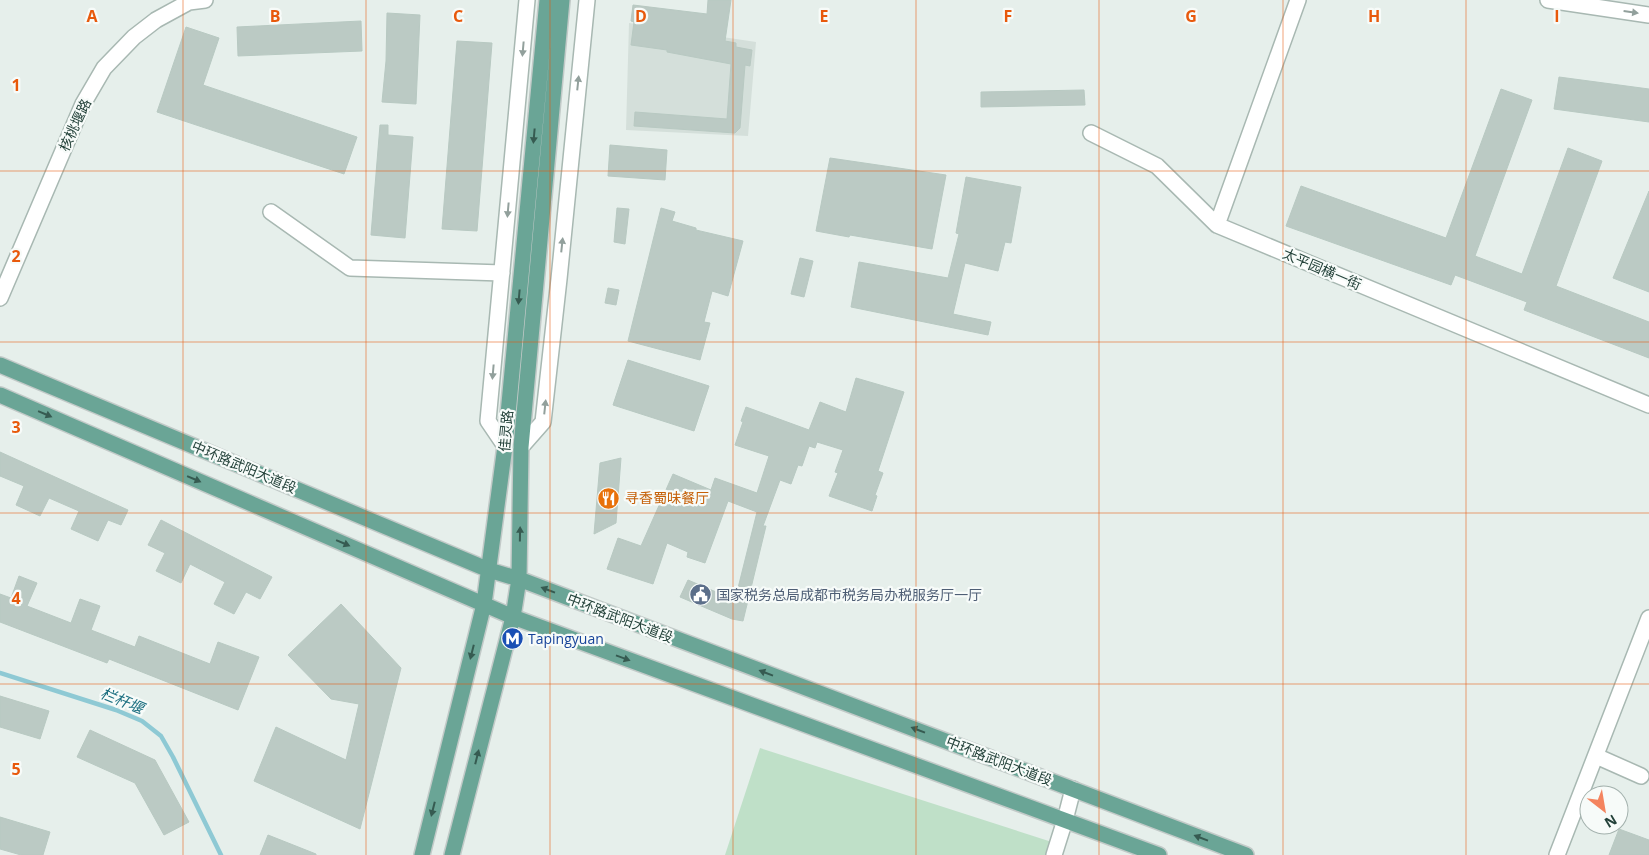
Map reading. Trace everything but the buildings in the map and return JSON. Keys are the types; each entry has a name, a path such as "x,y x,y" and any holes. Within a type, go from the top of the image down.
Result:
{"main road":[{"name":"佳灵路","path":"422,855 484,604 489,570 505,446 547,0"},
{"name":"佳灵路","path":"452,855 513,617 519,579 521,447 562,0"},
{"name":"中环路武阳大道段","path":"0,365 489,570 519,579 1246,855"},
{"path":"0,395 513,617 1159,855"}],"street":[{"name":"核桃堰路","path":"0,298 83,104 104,68 134,37 156,20 191,1 205,0"},
{"path":"505,446 488,422 527,0"},
{"path":"521,447 543,422 586,0"},
{"path":"1091,133 1157,166 1216,225 1298,0"},
{"path":"1548,0 1649,15"},
{"path":"271,212 350,268 502,272"},
{"name":"太平园横一街","path":"1216,225 1649,405"},
{"path":"1557,855 1596,756 1643,655 1649,618"},
{"path":"1596,756 1641,776"},
{"path":"1054,855 1073,789"}],"shaded area":[{"path":"629,23 756,42 748,136 626,130"}],"green space":[{"path":"760,748 1055,843 1051,855 725,855"}],"waterway":[{"name":"栏杆堰","path":"0,673 116,710 142,721 161,736 221,855"}],"place":[{"name":"寻香蜀味餐厅","path":"609,498"},
{"name":"国家税务总局成都市税务局办税服务厅一厅","path":"700,595"},
{"name":"Tapingyuan","path":"512,639"}]}
